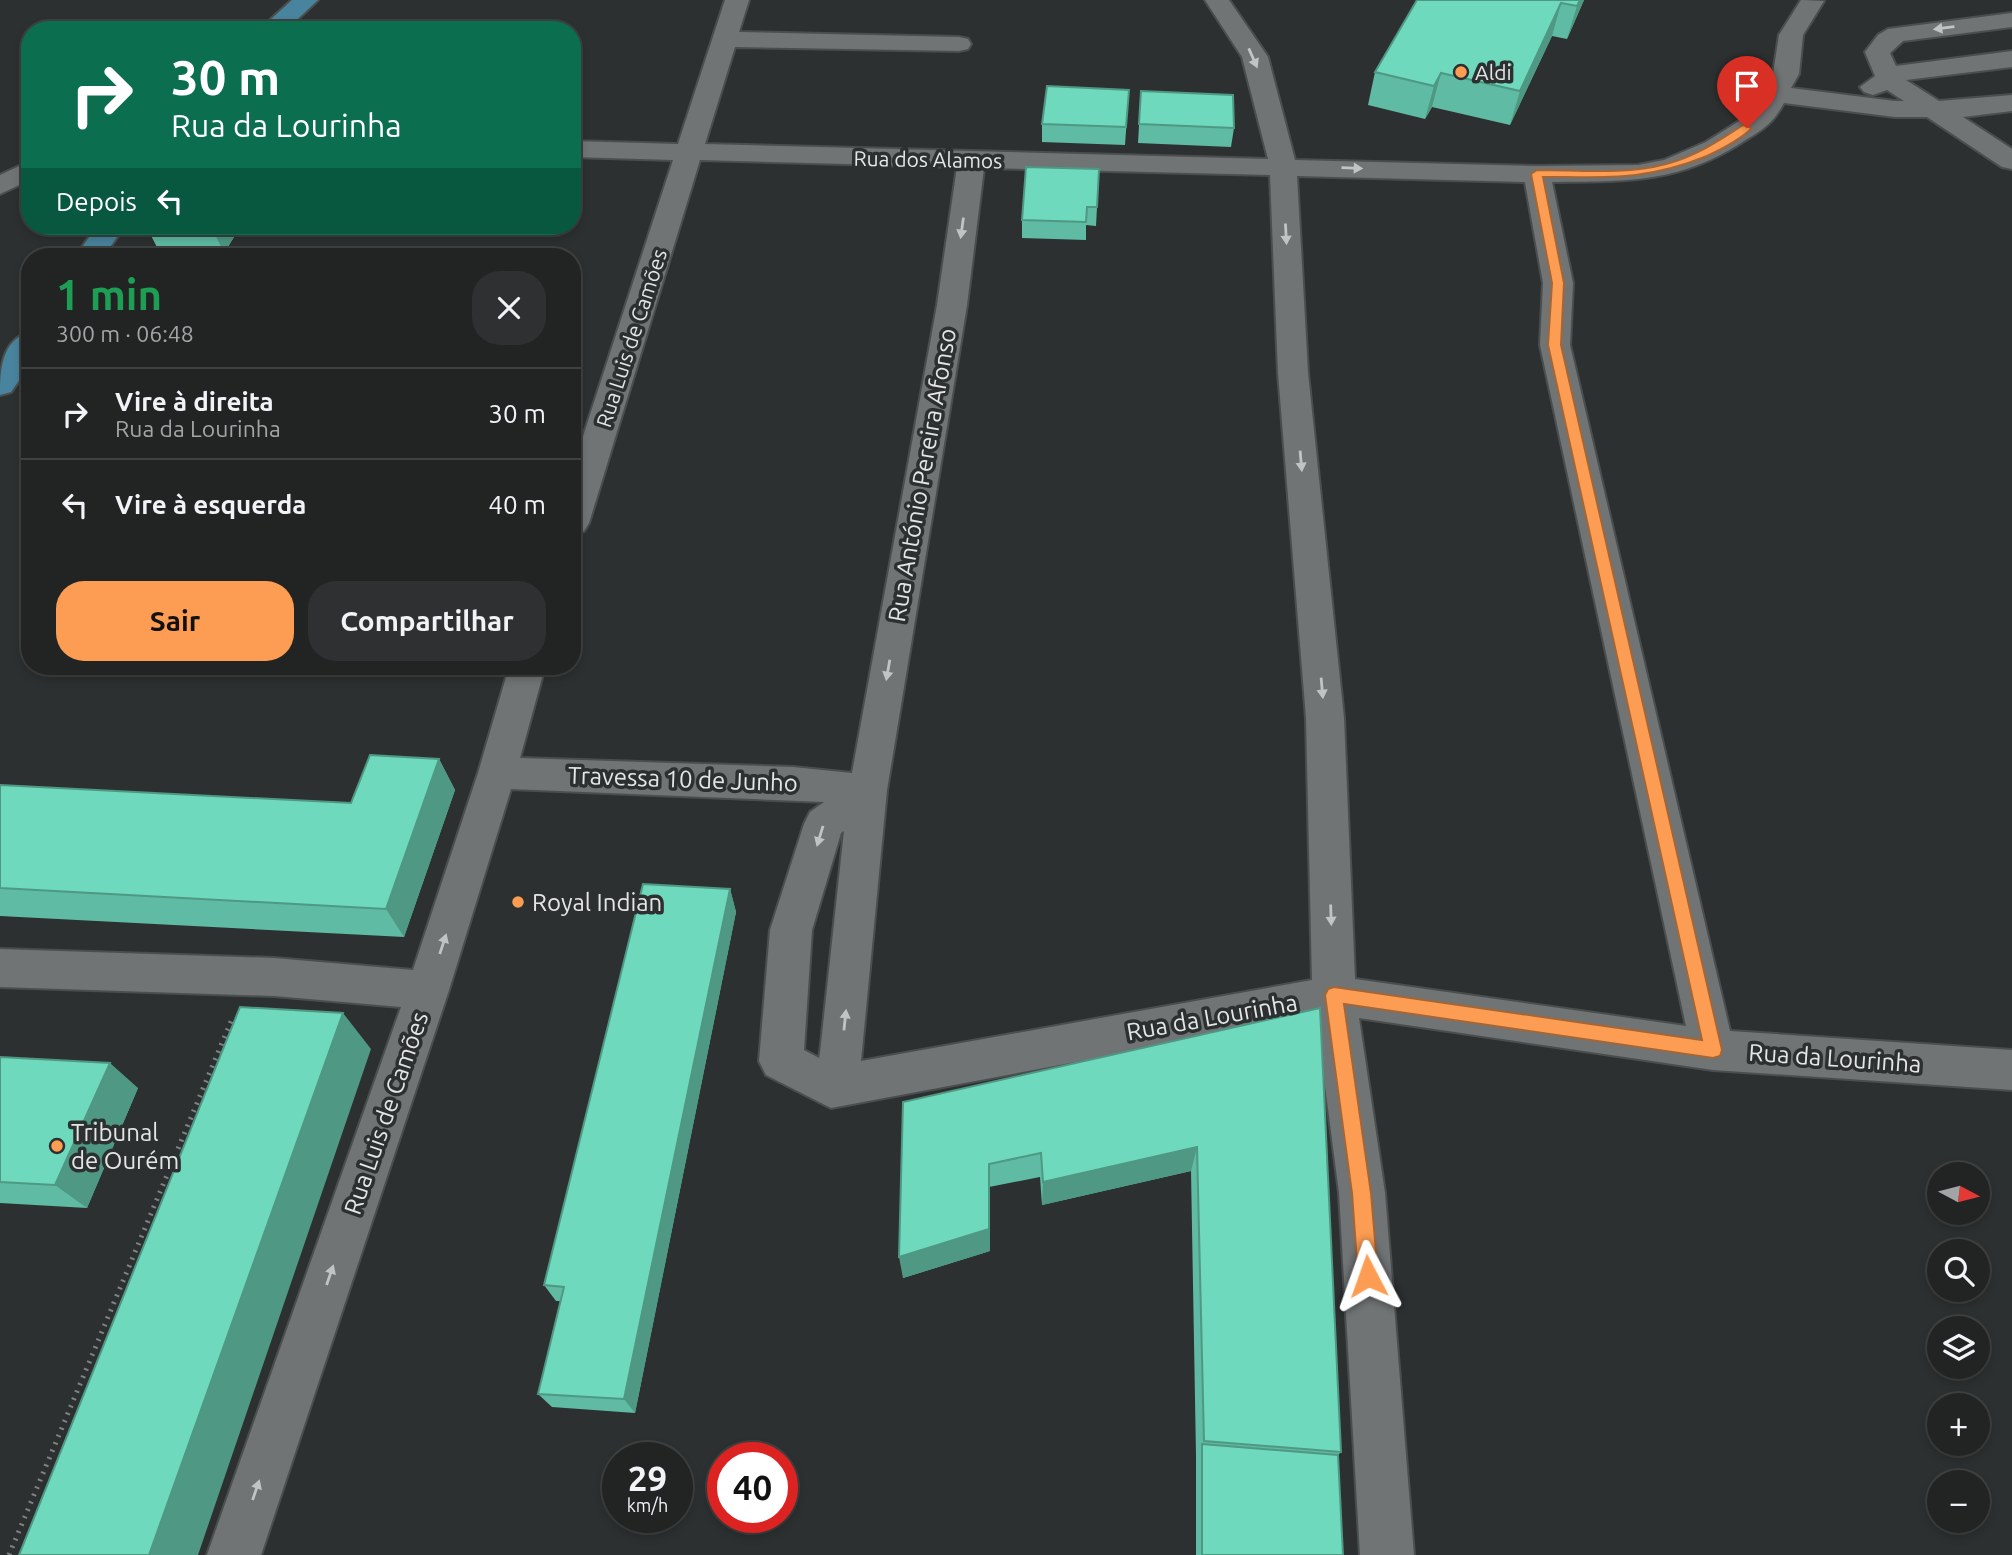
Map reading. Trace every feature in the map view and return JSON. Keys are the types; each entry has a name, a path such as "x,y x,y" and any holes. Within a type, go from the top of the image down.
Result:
{"main road":[{"path":"282,21 306,0"},
{"path":"0,385 21,355"}],"street":[{"name":"Rua Luis de Camões","path":"581,495 737,0"},
{"path":"1217,0 1255,57 1283,166 1293,373 1325,718 1334,995 1362,1193 1387,1555"},
{"path":"1780,84 1791,35 1812,0"},
{"path":"2007,154 1932,110 1889,80 1877,52 1887,40 1897,34 2012,20"},
{"path":"725,39 959,44"},
{"path":"1780,84 1805,80 1851,88 1872,88 1899,73 2012,59"},
{"path":"1780,84 1895,109 1932,110 2012,103"},
{"name":"Rua dos Alamos","path":"581,149 1537,174 1638,173 1671,167 1715,148 1763,118 1780,84"},
{"name":"Rua António Pereira Afonso","path":"831,1087 842,1052 868,790 952,305 971,160"},
{"path":"0,186 21,174"},
{"path":"1537,174 1558,283 1555,345 1713,1050"},
{"name":"Rua Luis de Camões","path":"234,1555 428,990 497,773 525,675"},
{"name":"Travessa 10 de Junho","path":"497,773 793,783 868,790"},
{"path":"831,1087 781,1061 791,930 824,824 868,790"},
{"path":"0,968 249,977 428,990"},
{"name":"Rua da Lourinha","path":"831,1087 1334,995 1713,1050 2012,1070"}],"path":[{"path":"9,1555 249,977"}],"building":[{"name":"Aldi","path":"1417,0 1580,0 1577,6 1561,3 1520,91 1441,73 1434,86 1375,72"},
{"path":"1047,86 1129,90 1126,127 1042,124"},
{"path":"1141,91 1233,95 1234,128 1139,124"},
{"path":"1026,167 1099,169 1097,207 1087,207 1086,222 1022,220"},
{"path":"370,755 439,759 386,909 0,888 0,785 351,803"},
{"path":"643,884 730,889 624,1399 538,1394 564,1287 544,1285"},
{"path":"240,1007 343,1013 149,1555 19,1555"},
{"path":"1320,1008 1341,1452 1204,1441 1197,1147 1043,1182 1041,1153 989,1164 989,1229 899,1257 903,1102"},
{"path":"0,1057 110,1063 55,1185 0,1182"},
{"path":"1202,1444 1338,1455 1343,1555 1202,1555"}],"place":[{"name":"Aldi","path":"1461,72"},
{"name":"Royal Indian","path":"518,902"},
{"name":"Tribunal de Ourém","path":"57,1146"}],"route":[{"path":"1368,1276 1362,1193 1334,995 1713,1050 1555,345 1558,283 1537,174 1638,173 1671,167 1715,148 1747,128"}]}
